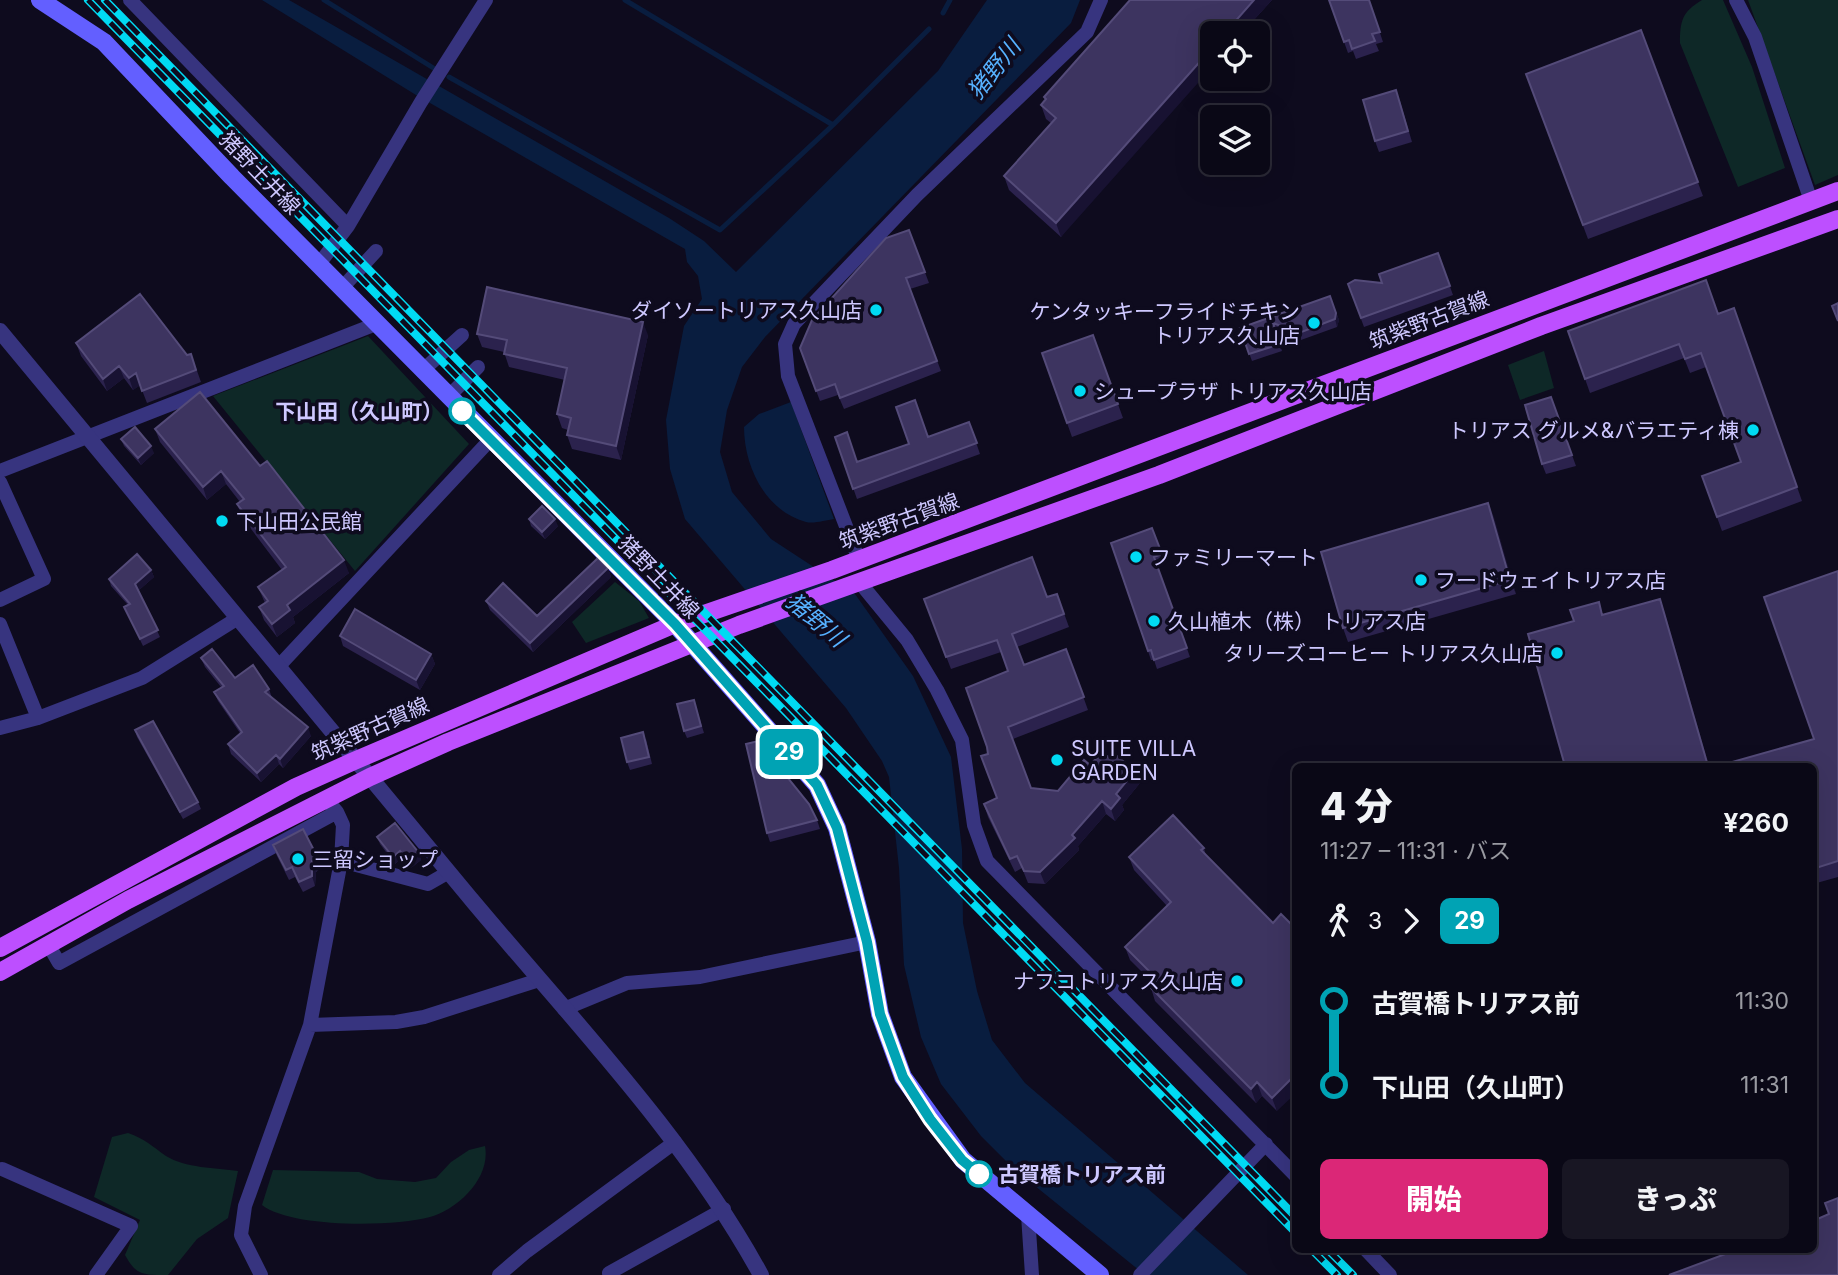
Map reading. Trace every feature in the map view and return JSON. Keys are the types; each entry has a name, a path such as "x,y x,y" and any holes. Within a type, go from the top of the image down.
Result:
{"main road":[{"name":"猪野土井線","path":"40,0 104,42 341,289 675,624 817,785 837,828 867,942 880,1014 903,1077 962,1160 1100,1275"},
{"name":"筑紫野古賀線","path":"0,948 284,793 675,624 859,560 1838,191"},
{"name":"筑紫野古賀線","path":"0,972 128,900 332,806 370,777 448,741 739,625 839,588 861,584 1159,475 1541,326 1838,219"}],"street":[{"path":"130,0 348,226"},
{"path":"319,264 348,226 421,102 486,0"},
{"path":"859,560 788,376 785,344 794,324 917,195 1087,32 1101,0"},
{"path":"1736,0 1755,37 1811,201"},
{"path":"341,289 376,251"},
{"path":"0,471 376,324"},
{"path":"0,331 239,618 354,761 675,1142 724,1209 761,1275"},
{"path":"422,371 462,335"},
{"path":"448,397 478,367"},
{"path":"278,667 490,440"},
{"path":"0,482 44,579 0,600"},
{"path":"861,584 907,640 937,690 962,740 974,825 988,861 1050,928 1292,1171"},
{"path":"0,727 38,718 142,678 239,618"},
{"path":"0,624 38,718"},
{"path":"261,1275 242,1235 245,1206 310,1025 341,861 343,825 332,806"},
{"path":"341,861 428,884 449,872"},
{"path":"564,1009 627,983 700,977 867,942"},
{"path":"310,1025 396,1022 424,1017 538,980"},
{"path":"499,1275 527,1251 675,1142"},
{"path":"1140,1275 1266,1144"},
{"path":"2,1169 131,1226 96,1275"},
{"path":"609,1273 724,1209"},
{"path":"1028,1215 1032,1275"},
{"path":"1369,1253 1390,1275"}],"green space":[{"path":"1702,0 1723,0 1752,67 1785,168 1738,187 1680,43 1686,13"},
{"path":"1748,0 1838,0 1838,175 1815,185"},
{"path":"368,336 469,444 355,571 213,396"},
{"path":"1544,351 1554,388 1520,400 1508,365"},
{"path":"615,582 639,601 649,618 586,643 572,622"},
{"path":"128,1133 182,1163 238,1171 228,1218 197,1239 168,1275 146,1274 133,1267 125,1255 140,1220 94,1197 112,1137"},
{"path":"485,1146 486,1158 478,1180 451,1207 430,1217 392,1223 318,1222 276,1213 262,1205 273,1170 359,1172 377,1179 415,1182 436,1178 451,1162 469,1150"}],"water":[{"name":"猪野川","path":"262,0 289,0 669,218 704,241 736,272 938,71 987,0 1080,0 1071,23 765,337 742,367 727,410 720,452 732,492 771,539 855,594 913,676 951,757 962,849 963,923 977,991 992,1040 1025,1083 1248,1275 1145,1275 1013,1168 981,1136 941,1084 921,1037 904,965 899,868 889,777 882,761 846,708 685,519 670,469 666,420 684,326 702,299 698,276 687,262 685,249 416,95"},
{"path":"791,402 834,519 806,522 792,516 768,497 753,471 744,427 759,414"}],"building":[{"path":"1130,0 1254,0 1236,21 1200,21 1200,62 1056,223 1004,176 1056,118 1041,105 1046,99 1044,97"},
{"path":"1329,0 1369,0 1380,32 1372,34 1375,41 1352,49 1349,40 1344,42"},
{"path":"1641,30 1698,182 1583,225 1526,74"},
{"path":"1396,90 1408,131 1375,141 1363,100"},
{"name":"ダイソートリアス久山店","path":"909,230 925,272 906,278 937,361 840,398 835,384 816,391 800,348 812,320 886,238"},
{"path":"1438,253 1450,286 1361,318 1348,284 1355,280 1382,283 1379,274"},
{"path":"1706,280 1718,314 1734,308 1797,487 1717,517 1702,476 1741,462 1701,353 1685,359 1679,344 1585,379 1568,331"},
{"path":"487,287 643,322 616,446 567,435 571,418 557,414 567,368 504,354 507,340 477,334"},
{"path":"140,294 187,355 191,354 196,370 142,391 136,373 129,378 119,366 103,379 76,343"},
{"path":"1330,296 1336,313 1335,319 1299,333 1273,323 1280,344 1249,354 1240,328"},
{"path":"1838,303 1838,321 1832,306"},
{"path":"1093,335 1118,404 1067,423 1042,353"},
{"path":"200,392 260,466 267,461 344,560 287,605 290,610 272,624 259,607 268,601 258,587 286,567 237,504 244,499 221,471 203,487 155,429"},
{"path":"1551,397 1572,455 1542,464 1525,405"},
{"path":"915,400 928,437 969,422 977,443 853,489 835,437 847,432 857,462 909,444 896,407"},
{"path":"135,427 151,446 138,458 121,439"},
{"path":"1488,503 1510,580 1343,628 1321,552"},
{"path":"542,506 555,519 542,532 529,519"},
{"path":"1152,528 1162,554 1154,557 1187,648 1154,660 1151,650 1148,651 1111,543"},
{"path":"137,554 151,570 135,584 158,630 140,639 124,607 130,604 109,579"},
{"path":"1032,557 1047,597 1057,594 1064,614 1012,634 1024,665 1066,649 1084,697 1008,727 1031,788 1058,791 1084,760 1090,765 1102,752 1108,757 1112,752 1135,771 1116,794 1120,798 1111,809 1102,801 1072,835 1075,838 1040,872 1024,871 1017,856 1010,859 984,804 997,798 981,756 988,754 987,747 966,688 1008,671 997,640 946,657 924,599"},
{"path":"598,558 608,568 530,643 486,601 503,583 537,616"},
{"path":"1838,571 1838,861 1817,868 1817,763 1729,763 1814,739 1764,597"},
{"path":"1660,599 1707,763 1564,763 1528,634 1574,621 1570,610 1599,602 1602,615"},
{"path":"355,609 431,654 416,680 340,636"},
{"path":"212,649 235,678 253,665 269,689 265,692 308,727 280,759 276,755 257,773 228,744 242,732 214,692 224,686 201,658"},
{"path":"694,700 701,726 684,731 677,704"},
{"path":"153,721 198,802 180,812 135,730"},
{"path":"643,732 649,757 627,762 621,738"},
{"path":"758,741 809,804 817,820 767,833 746,744"},
{"path":"1173,815 1204,848 1201,850 1273,923 1281,914 1292,925 1292,1078 1272,1098 1257,1082 1251,1089 1151,988 1158,980 1125,947 1171,902 1129,857"},
{"path":"395,823 419,853 408,861 400,851 393,857 377,837"},
{"path":"303,829 318,858 312,861 312,876 299,882 292,867 286,870 273,845"},
{"path":"1838,1198 1838,1275 1669,1275 1728,1253 1817,1253 1817,1219 1829,1214 1825,1203"}],"waterway":[{"path":"324,0 435,69"},
{"path":"449,77 720,230 833,125 625,0"},
{"path":"943,13 950,0"},
{"path":"833,125 929,29"}],"railway":[{"path":"88,0 1292,1229"},
{"path":"105,0 1292,1213"},
{"path":"1315,1253 1337,1275"},
{"path":"1331,1253 1353,1275"}],"bus line":[{"name":"29","path":"462,411 675,624 817,785 837,828 867,942 880,1014 903,1077 930,1119 962,1160 979,1174"}],"place":[{"name":"ダイソートリアス久山店","path":"876,310"},
{"name":"ケンタッキーフライドチキン トリアス久山店","path":"1314,323"},
{"name":"シュープラザ トリアス久山店","path":"1080,391"},
{"name":"下山田（久山町）","path":"462,411"},
{"name":"トリアス グルメ&バラエティ棟","path":"1753,430"},
{"name":"下山田公民館","path":"222,521"},
{"name":"ファミリーマート","path":"1136,557"},
{"name":"フードウェイトリアス店","path":"1421,580"},
{"name":"久山植木（株） トリアス店","path":"1154,621"},
{"name":"タリーズコーヒー トリアス久山店","path":"1557,653"},
{"name":"SUITE VILLA GARDEN","path":"1057,760"},
{"name":"三留ショップ","path":"298,859"},
{"name":"ナフコトリアス久山店","path":"1237,981"},
{"name":"古賀橋トリアス前","path":"979,1174"}]}
